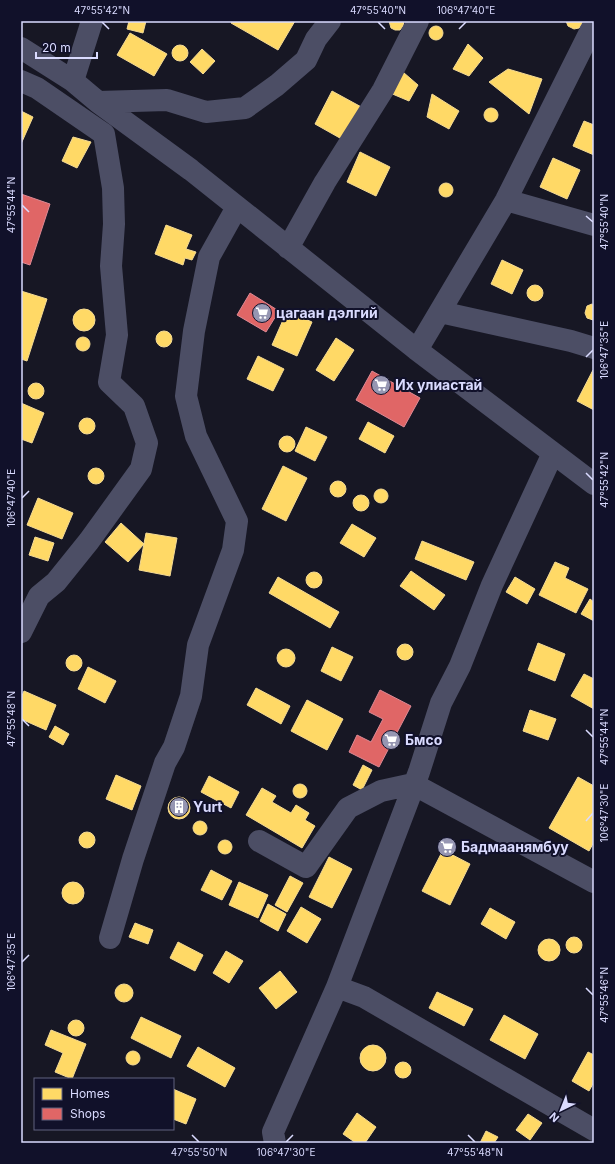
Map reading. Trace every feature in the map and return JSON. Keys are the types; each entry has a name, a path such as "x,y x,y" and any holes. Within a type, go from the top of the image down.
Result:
{"street":[{"path":"73,81 92,21"},
{"path":"98,102 167,100 206,112 245,108 277,86 306,60 316,39 330,21"},
{"path":"288,248 325,182 383,90 418,21"},
{"path":"417,350 506,200 587,57 594,24"},
{"path":"21,48 73,81 98,102 191,170 417,350 594,484"},
{"path":"21,82 37,88 104,134 113,188 114,224 111,266 117,334 110,382 134,406 147,443 141,469 56,582 39,596 21,632"},
{"path":"506,200 594,225"},
{"path":"110,938 133,859 162,771 174,747 189,703 198,645 233,550 237,521 196,436 186,396 194,331 209,257 236,207"},
{"path":"440,312 571,341 594,348"},
{"path":"275,1143 273,1132 337,987 413,784 419,772 441,703 460,666 492,586 553,453"},
{"path":"259,840 306,867 348,808 381,791 413,784 594,882"},
{"path":"337,987 364,997 594,1130"}],"building: Homes":[{"path":"129,21 146,21 143,33 127,29"},
{"path":"232,21 295,21 278,50 231,23"},
{"path":"389,21 404,21 400,30 395,30 391,28"},
{"path":"566,21 584,21 579,28 574,29 568,26"},
{"path":"433,26 439,26 443,30 443,36 439,40 433,40 429,36 429,30"},
{"path":"130,33 167,54 154,76 117,55"},
{"path":"468,44 483,58 469,76 453,69"},
{"path":"180,45 187,50 188,53 183,60 180,61 173,56 172,53 177,46"},
{"path":"202,49 215,61 203,74 190,62"},
{"path":"396,66 418,85 409,101 383,90"},
{"path":"508,69 542,79 529,114 489,82"},
{"path":"332,91 365,109 347,142 315,124"},
{"path":"432,94 459,111 449,129 427,117"},
{"path":"488,108 494,108 498,112 498,118 494,122 488,122 484,118 484,112"},
{"path":"21,111 33,117 21,144"},
{"path":"584,121 594,125 594,155 573,146"},
{"path":"73,137 91,142 77,168 62,161"},
{"path":"360,152 390,167 376,196 347,182"},
{"path":"553,158 580,170 567,199 540,187"},
{"path":"443,183 449,183 453,187 453,193 449,197 443,197 439,193 439,187"},
{"path":"166,225 192,235 186,249 196,252 192,260 185,258 183,265 155,254"},
{"path":"502,260 523,270 512,294 491,284"},
{"path":"535,285 542,290 543,293 538,300 535,301 528,296 527,293 532,286"},
{"path":"21,291 47,299 27,361 21,359"},
{"path":"592,304 594,305 593,320 587,318 585,313 587,306"},
{"path":"84,309 92,312 95,320 92,328 84,331 76,328 73,320 76,312"},
{"path":"287,311 312,322 297,356 272,345"},
{"path":"164,331 171,336 172,339 167,346 164,347 157,342 156,339 161,332"},
{"path":"80,337 86,337 90,341 90,347 86,351 80,351 76,347 76,341"},
{"path":"336,338 354,350 334,381 316,370"},
{"path":"258,356 284,369 273,391 247,379"},
{"path":"593,370 594,371 594,410 577,401"},
{"path":"36,383 43,388 44,391 39,398 36,399 29,394 28,391 33,384"},
{"path":"21,403 44,413 32,443 21,439"},
{"path":"87,418 94,423 95,426 90,433 87,434 80,429 79,426 84,419"},
{"path":"368,422 394,436 385,453 359,439"},
{"path":"306,427 327,437 315,461 295,451"},
{"path":"287,436 294,441 295,444 290,451 287,452 280,447 279,444 284,437"},
{"path":"283,466 307,478 286,521 262,509"},
{"path":"96,468 103,473 104,476 99,483 96,484 89,479 88,476 93,469"},
{"path":"338,481 345,486 346,489 341,496 338,497 331,492 330,489 335,482"},
{"path":"378,489 384,489 388,493 388,499 384,503 378,503 374,499 374,493"},
{"path":"361,495 368,500 369,503 364,510 361,511 354,506 353,503 358,496"},
{"path":"38,498 73,513 62,539 27,525"},
{"path":"121,523 144,544 128,562 105,542"},
{"path":"352,524 376,538 364,557 340,543"},
{"path":"146,533 177,538 170,576 139,570"},
{"path":"35,537 54,543 48,561 29,555"},
{"path":"422,541 474,562 466,580 415,559"},
{"path":"555,562 569,568 565,578 588,589 576,613 539,595"},
{"path":"411,571 445,595 434,610 400,586"},
{"path":"314,572 321,577 322,580 317,587 314,588 307,583 306,580 311,573"},
{"path":"278,577 339,612 330,628 269,593"},
{"path":"515,577 535,589 527,604 506,592"},
{"path":"590,599 594,602 594,621 581,614"},
{"path":"538,643 565,654 555,681 528,670"},
{"path":"405,644 412,649 413,652 408,659 405,660 398,655 397,652 402,645"},
{"path":"332,647 353,657 341,681 321,671"},
{"path":"282,649 290,649 295,654 293,665 290,667 282,667 277,662 277,654"},
{"path":"74,655 81,660 82,663 77,670 74,671 67,666 66,663 71,656"},
{"path":"88,667 116,681 105,703 78,689"},
{"path":"584,674 594,679 594,709 571,696"},
{"path":"256,688 290,706 281,724 247,705"},
{"path":"24,691 56,705 46,730 21,719 21,698"},
{"path":"307,700 343,719 327,750 291,731"},
{"path":"530,710 556,719 548,740 523,731"},
{"path":"55,726 69,734 63,745 49,737"},
{"path":"363,765 372,770 362,790 353,785"},
{"path":"116,775 141,786 132,810 106,799"},
{"path":"209,776 239,792 231,808 201,792"},
{"path":"578,777 594,786 594,842 589,851 549,828"},
{"path":"297,784 303,784 307,788 307,794 303,798 297,798 293,794 293,788"},
{"path":"262,788 276,796 272,802 291,813 296,805 309,813 305,820 315,826 302,848 246,815"},
{"name":"Yurt","path":"179,797 187,800 190,808 187,816 179,819 171,816 168,808 171,800"},
{"name":"Yurt","path":"197,821 203,821 207,825 207,831 203,835 197,835 193,831 193,825"},
{"path":"84,832 90,832 95,837 93,846 90,848 84,848 79,843 79,837"},
{"path":"222,840 228,840 232,844 232,850 228,854 222,854 218,850 218,844"},
{"path":"443,850 470,864 450,905 422,891"},
{"path":"329,857 352,869 332,908 309,897"},
{"path":"211,870 232,881 222,900 201,890"},
{"path":"290,876 303,883 287,912 275,905"},
{"path":"73,882 81,885 84,893 81,901 73,904 65,901 62,893 65,885"},
{"path":"239,882 268,895 258,918 229,905"},
{"path":"268,904 286,914 278,931 260,921"},
{"path":"301,907 321,919 307,943 287,931"},
{"path":"490,908 515,922 506,939 481,924"},
{"path":"135,923 153,930 148,944 129,937"},
{"path":"574,937 581,942 582,945 577,952 574,953 567,948 566,945 571,938"},
{"path":"549,939 557,942 560,950 557,958 549,961 541,958 538,950 541,942"},
{"path":"178,942 203,955 195,971 170,958"},
{"path":"226,951 243,961 229,983 213,973"},
{"path":"280,971 297,992 276,1009 259,988"},
{"path":"124,984 130,987 133,993 130,999 124,1002 118,999 115,993 118,987"},
{"path":"437,992 473,1009 464,1026 429,1008"},
{"path":"504,1015 538,1034 525,1059 490,1040"},
{"path":"141,1017 181,1036 171,1058 131,1038"},
{"path":"76,1020 82,1022 84,1028 82,1034 76,1036 70,1034 68,1028 70,1022"},
{"path":"51,1030 86,1044 72,1078 55,1072 63,1053 45,1045"},
{"path":"373,1045 382,1049 386,1058 382,1067 373,1071 364,1067 360,1058 364,1049"},
{"path":"198,1047 235,1068 225,1087 187,1066"},
{"path":"130,1051 136,1051 140,1055 140,1061 136,1065 130,1065 126,1061 126,1055"},
{"path":"588,1052 594,1055 594,1082 589,1091 572,1081"},
{"path":"400,1062 406,1062 411,1067 409,1076 406,1078 400,1078 395,1073 395,1067"},
{"path":"174,1089 196,1099 186,1124 174,1119"},
{"path":"357,1113 376,1127 365,1143 356,1143 343,1134"},
{"path":"528,1114 542,1123 530,1140 516,1130"},
{"path":"486,1131 498,1137 494,1143 480,1143"}],"building: Shops":[{"path":"21,194 50,204 30,265 21,262"},
{"path":"250,293 279,311 266,332 237,315"},
{"path":"372,371 420,398 404,427 356,400"},
{"path":"380,690 411,706 379,767 349,752 357,735 371,742 383,719 369,712"}],"place":[{"name":"цагаан дэлгий","path":"262,313"},
{"name":"Их улиастай","path":"381,385"},
{"name":"Бмсо","path":"391,740"},
{"name":"Yurt","path":"179,807"},
{"name":"Бадмаанямбуу","path":"447,847"}]}
